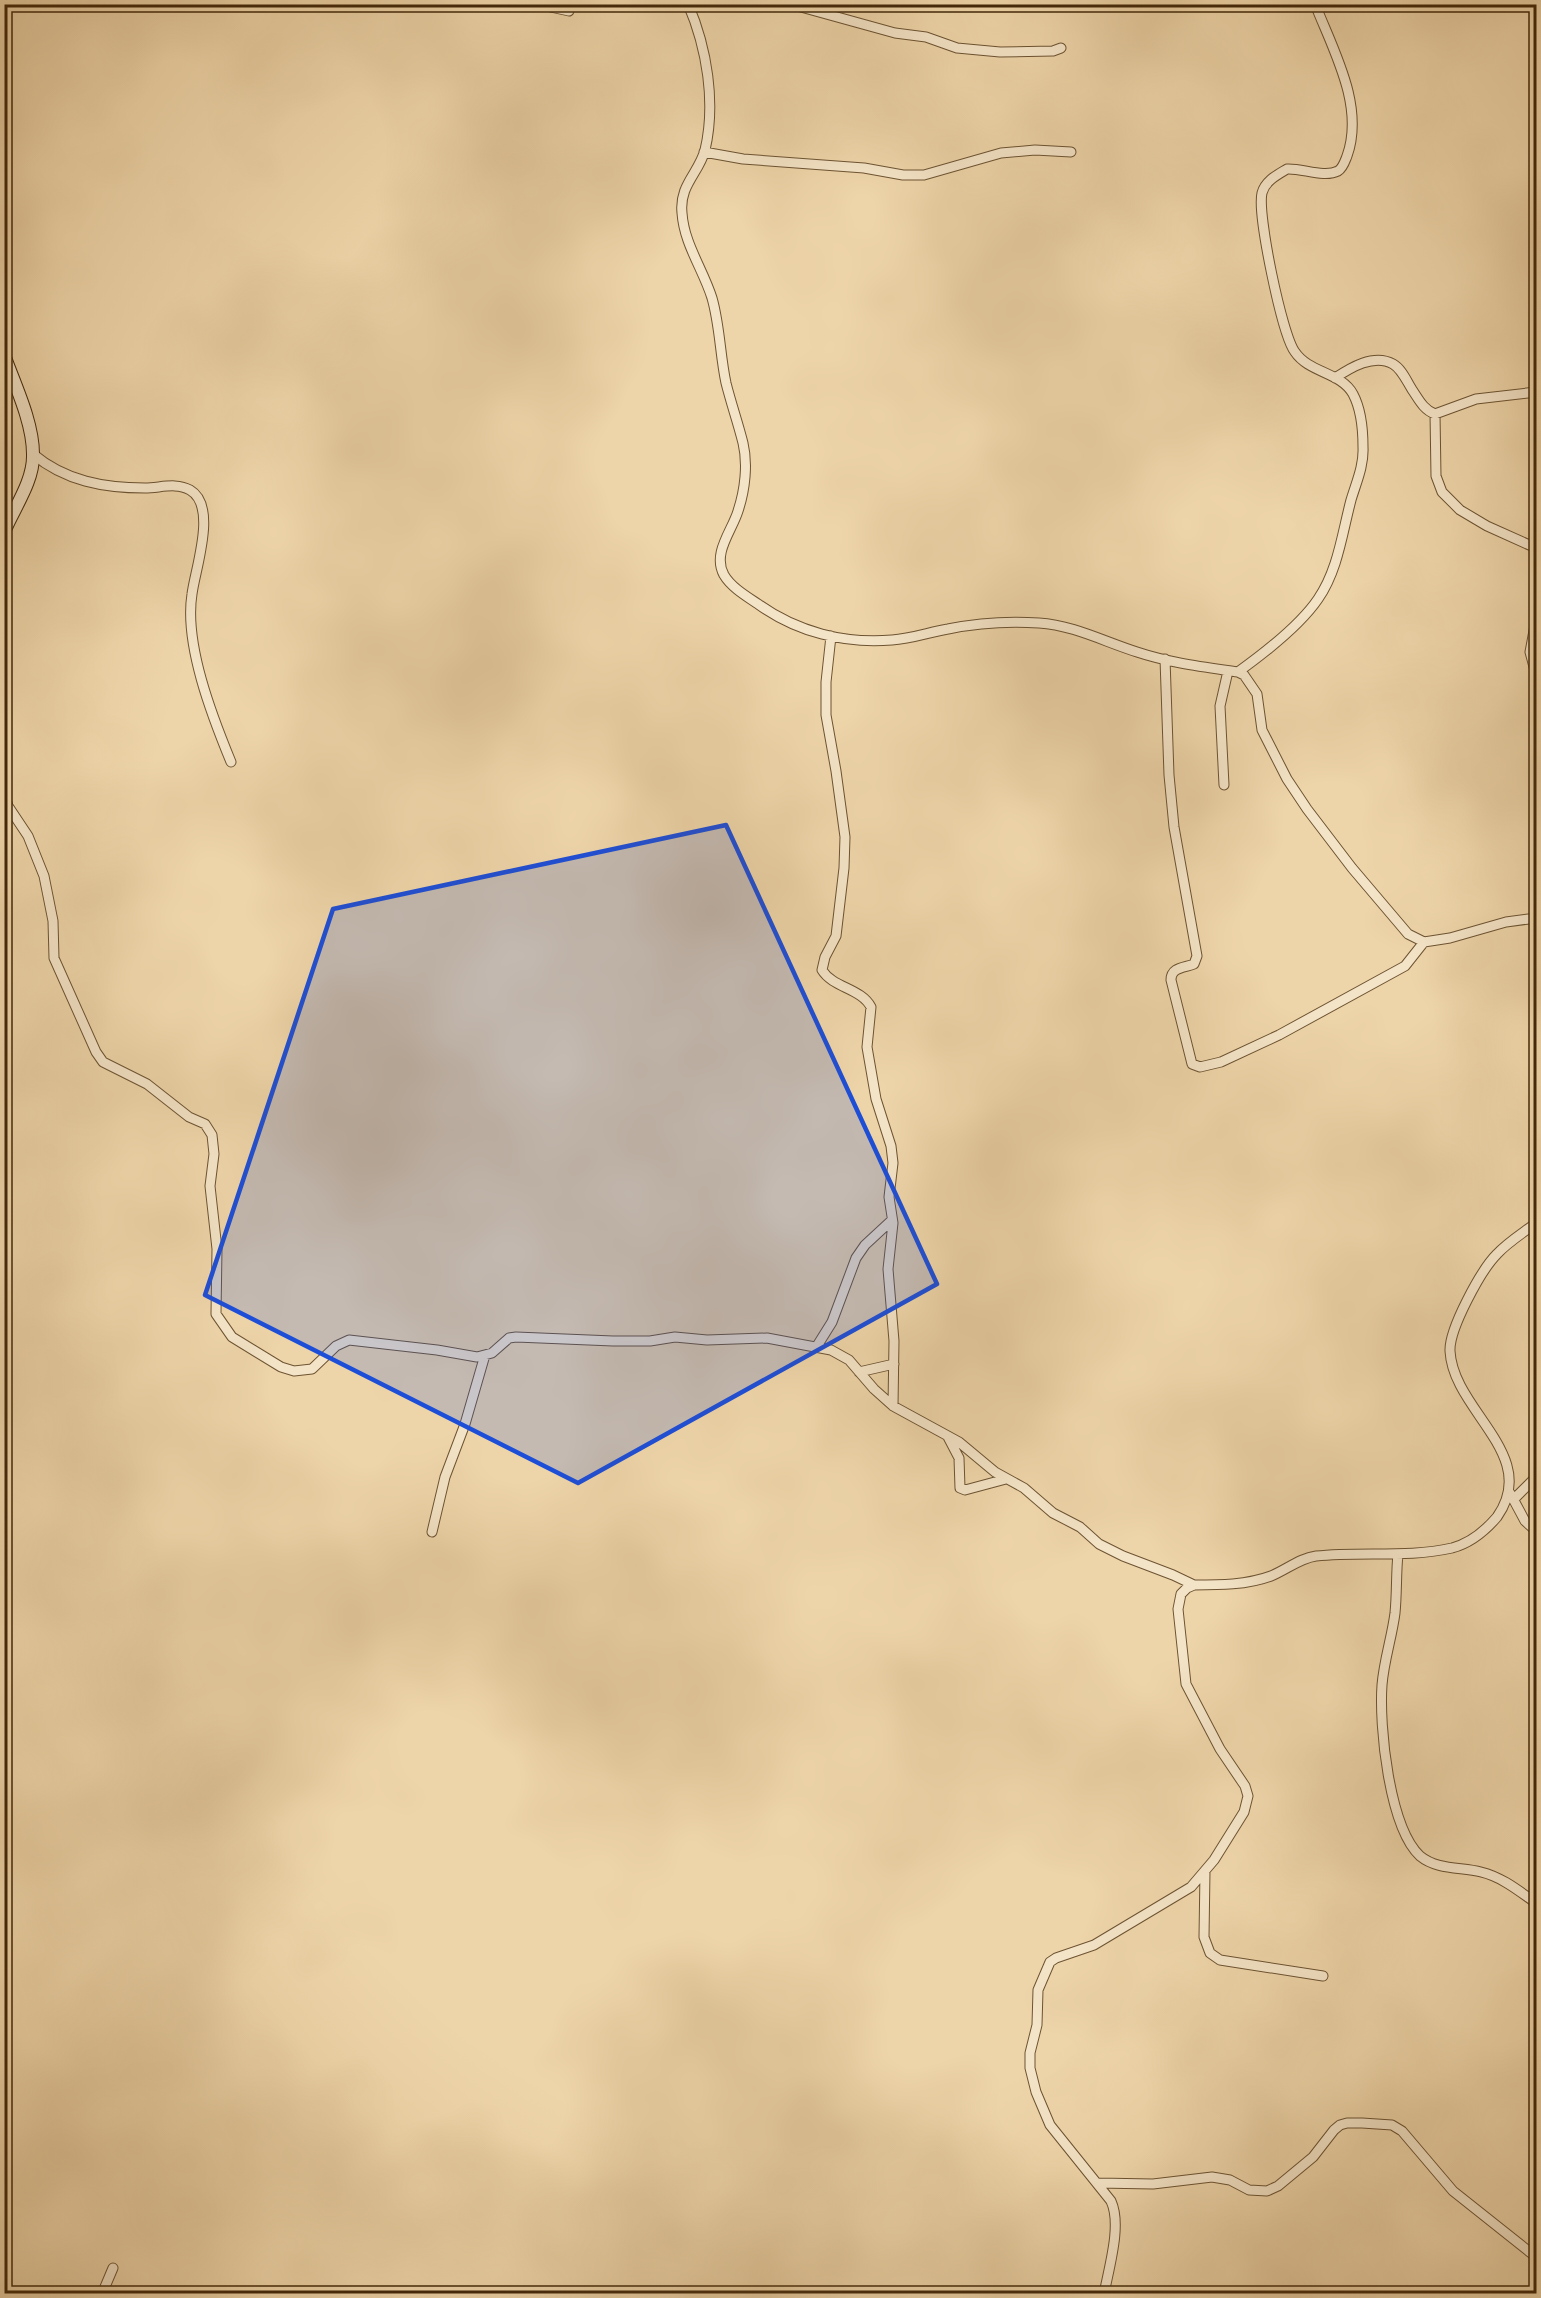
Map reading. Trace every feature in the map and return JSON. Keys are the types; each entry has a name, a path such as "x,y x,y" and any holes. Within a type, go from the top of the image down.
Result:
{"street":[{"path":"537,4 569,11 569,4"},
{"path":"688,4 703,47 708,120 704,152 688,181 681,202 681,212 688,245 706,281 715,311 726,380 744,445 745,480 738,511 719,554 724,576 773,615 811,633 891,640 968,626 1038,623 1065,627 1165,659 1244,675 1257,694 1266,740 1287,779 1306,809 1408,934 1424,942 1450,938 1506,922 1536,918"},
{"path":"790,4 970,50 1053,51 1061,48"},
{"path":"1224,785 1220,706 1233,672 1297,622 1317,600 1332,576 1360,472 1364,448 1362,427 1354,395 1347,384 1314,368 1294,351 1270,264 1261,203 1261,195 1267,182 1287,169 1335,172 1343,166 1350,147 1353,130 1346,84 1315,4"},
{"path":"704,152 743,159 864,168 903,174 924,174 1001,153 1035,150 1071,152"},
{"path":"4,355 25,411 33,454 22,493 4,532"},
{"path":"1335,378 1356,365 1383,361 1394,364 1422,405 1435,414"},
{"path":"1435,414 1476,399 1536,392"},
{"path":"1435,414 1436,476 1442,492 1460,510 1487,526 1536,548"},
{"path":"33,454 63,474 82,481 137,488 171,485 183,487 198,496 203,512 203,533 192,593 190,613 192,633 214,721 231,762"},
{"path":"1536,621 1530,652 1536,674"},
{"path":"831,636 826,682 826,715 844,837 844,868 836,936 825,957 822,970 833,981 864,999 871,1007 867,1047 876,1099 891,1146 893,1176 889,1197 892,1220 888,1269 894,1364 893,1406"},
{"path":"1165,659 1169,775 1174,827 1197,956 1194,964 1174,970 1171,980 1192,1064 1200,1066 1221,1062 1279,1035 1405,966 1424,942"},
{"path":"4,794 8,806 28,836 44,876 53,921 54,958 96,1052 103,1062 147,1084 189,1117 205,1124 212,1135 214,1154 210,1186 217,1249 216,1314 232,1337 281,1367 294,1371 312,1370 336,1346 349,1340 477,1357 495,1351 509,1338 516,1337 612,1341 650,1341 675,1337 686,1340 767,1338 817,1346 841,1354 893,1406 969,1449 980,1461 1023,1488 1053,1513 1080,1527 1099,1544 1194,1585"},
{"path":"817,1346 832,1322 856,1258 865,1245 892,1220"},
{"path":"1536,1223 1505,1247 1487,1265 1463,1312 1451,1342 1455,1375 1507,1455 1511,1468 1512,1496 1526,1521 1536,1532"},
{"path":"432,1532 445,1477 465,1424 486,1355"},
{"path":"859,1372 894,1364"},
{"path":"948,1437 959,1458 960,1488 965,1490 1006,1479"},
{"path":"1180,1597 1187,1588 1194,1585 1254,1581 1270,1576 1308,1557 1398,1554 1454,1547 1472,1540 1490,1526 1512,1496 1536,1476"},
{"path":"1398,1554 1394,1623 1384,1665 1382,1705 1387,1761 1402,1828 1407,1839 1429,1862 1503,1880 1536,1903"},
{"path":"1104,2294 1115,2211 1098,2183 1050,2125 1031,2077 1030,2053 1037,2025 1038,1990 1042,1976 1050,1962 1094,1945 1191,1887 1205,1871 1244,1812 1248,1796 1245,1786 1220,1749 1186,1684 1178,1621 1180,1597 1176,1576"},
{"path":"1205,1871 1204,1937 1210,1953 1220,1960 1323,1976"},
{"path":"1098,2183 1153,2184 1212,2177 1230,2180 1249,2190 1267,2191 1278,2186 1313,2157 1340,2125 1362,2123 1392,2126 1402,2131 1453,2191 1536,2257"},
{"path":"102,2294 113,2268"}],"highlighted area":[{"path":"726,825 937,1284 578,1483 205,1295 333,909"}]}
